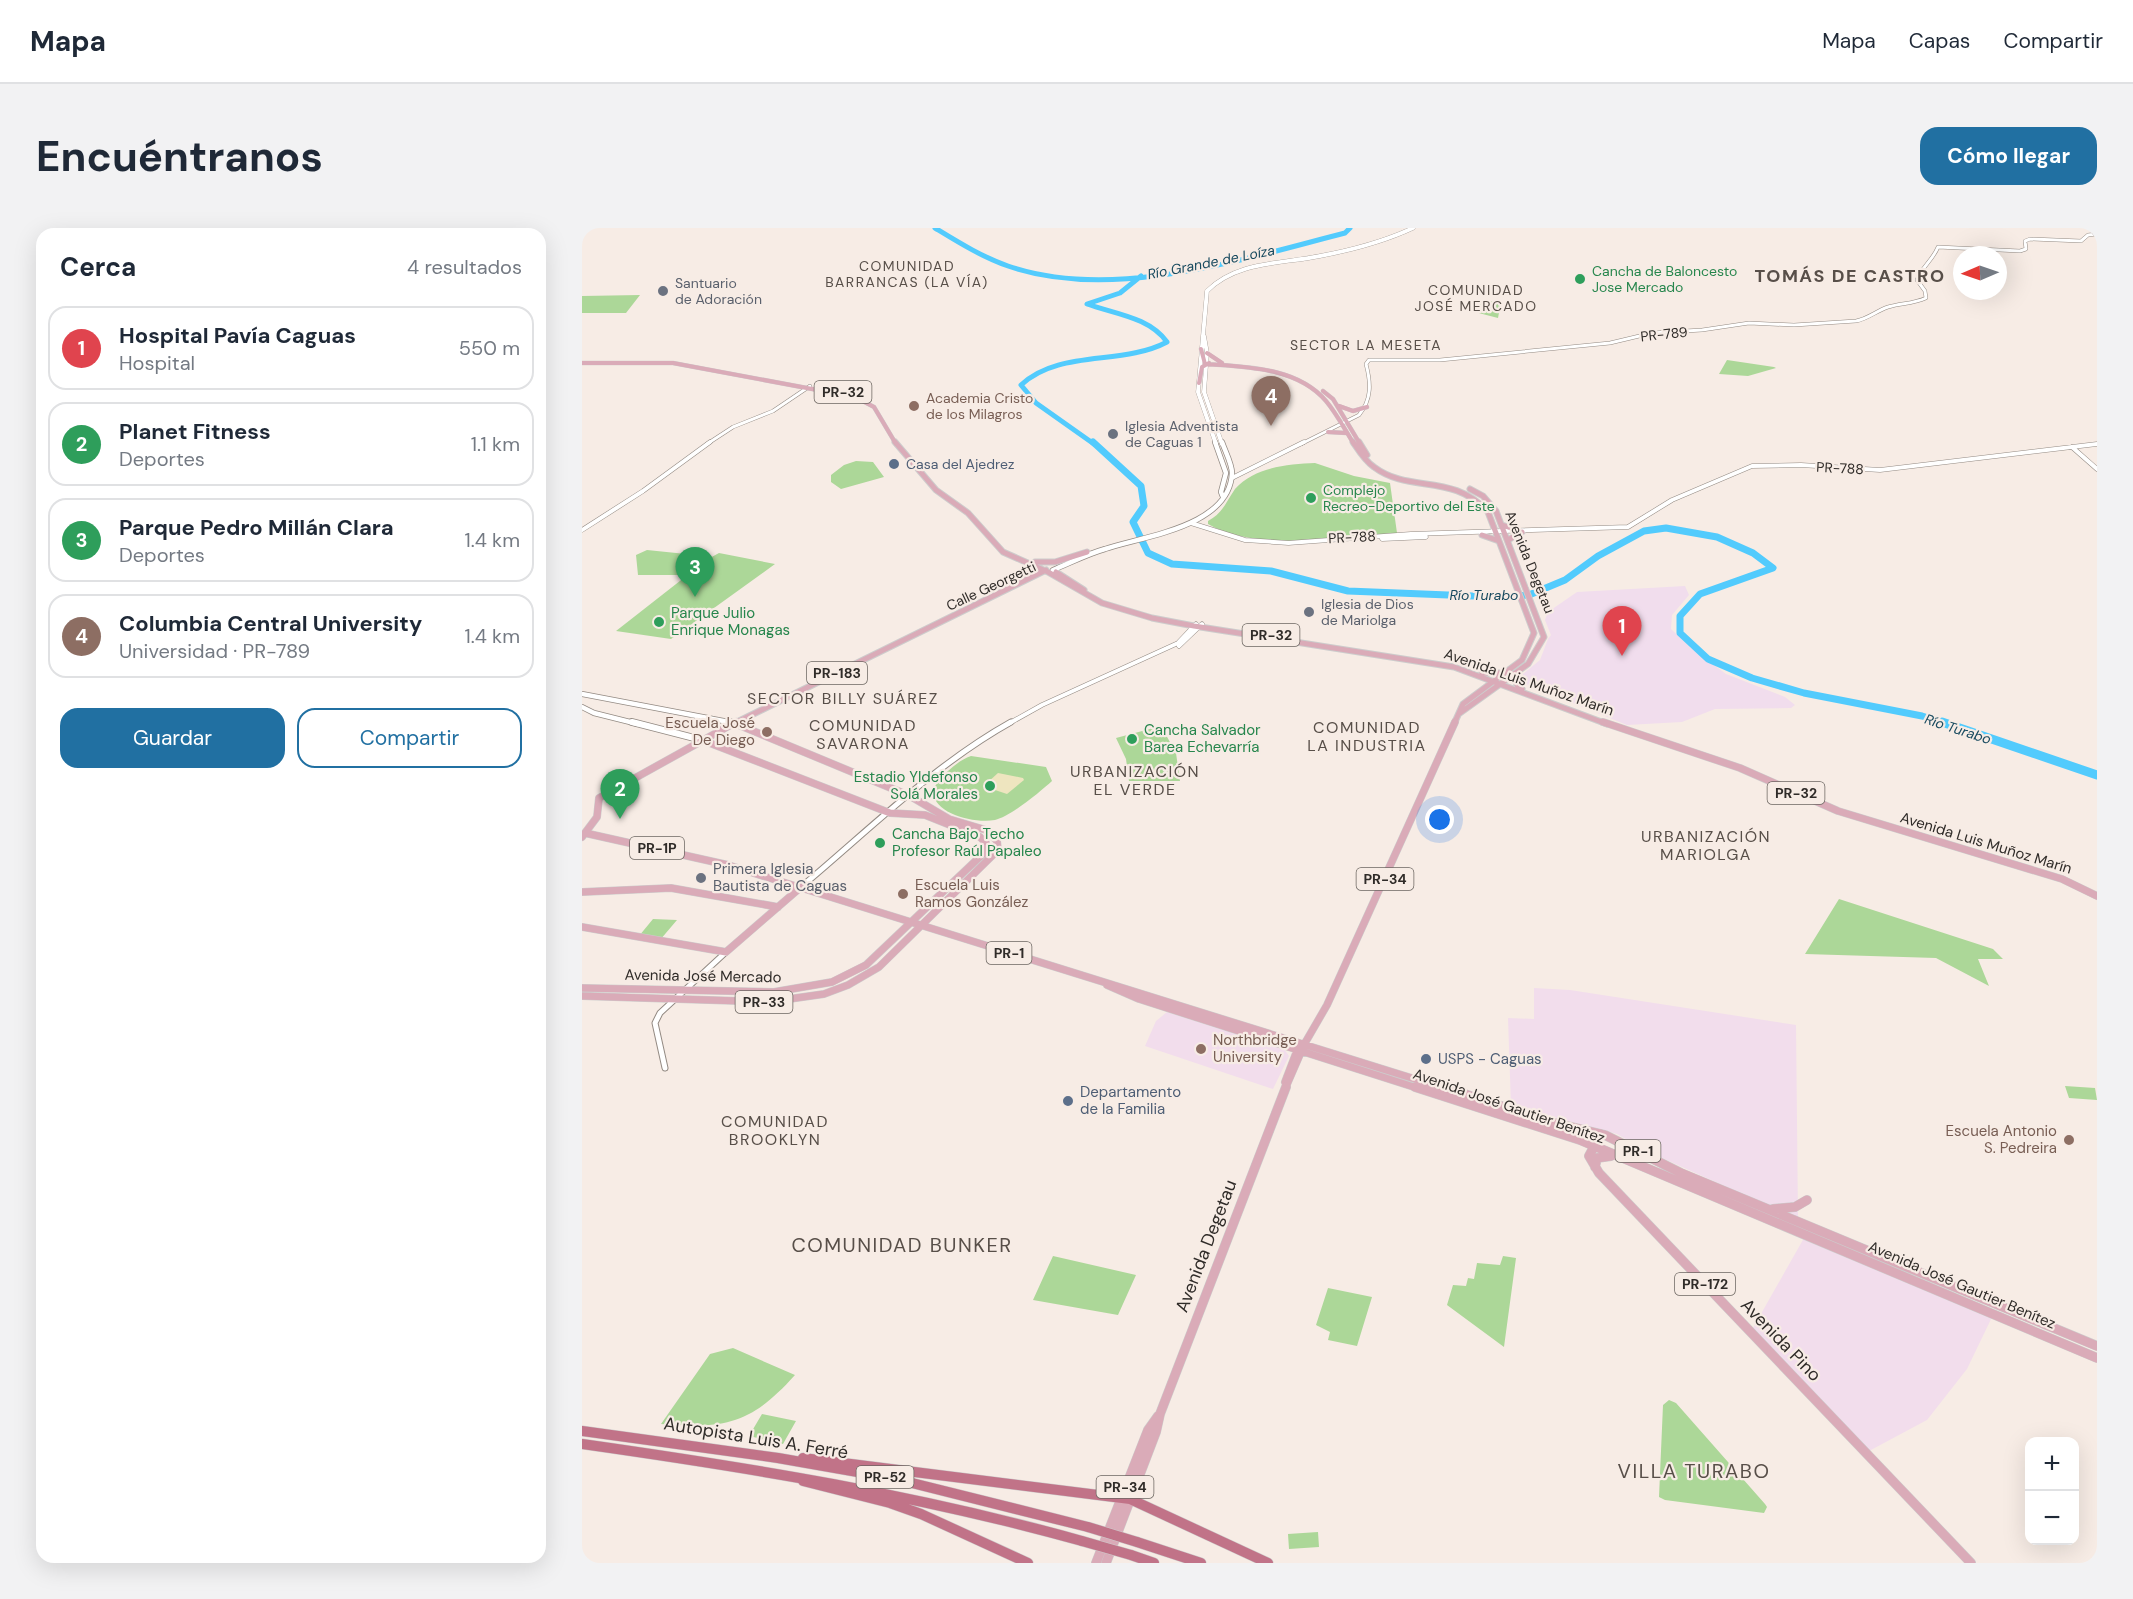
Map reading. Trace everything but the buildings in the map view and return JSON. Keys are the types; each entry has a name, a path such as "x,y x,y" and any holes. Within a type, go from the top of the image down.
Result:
{"highway":[{"name":"Autopista Luis A. Ferré","path":"582,1431 778,1458 939,1488 1088,1527 1201,1563"},
{"name":"Autopista Luis A. Ferré","path":"582,1444 764,1470 927,1500 1082,1541 1154,1563"},
{"path":"778,1458 827,1459 1010,1485 1126,1498 1268,1563"},
{"path":"764,1470 901,1507 1028,1563"}],"main road":[{"name":"PR-183","path":"1222,496 1226,473 1200,402 1199,383 1206,303 1211,285 1234,272 1346,251 1397,236 1413,228"},
{"name":"PR-183","path":"1049,570 1087,552 1191,523 1216,508 1232,478 1232,472 1206,402 1207,353 1204,335"},
{"path":"1199,383 1206,364 1201,349"},
{"path":"1207,353 1223,364"},
{"name":"Avenida Luis Muñoz Marín","path":"582,362 676,362 855,397 877,408 899,445 936,490 968,513 997,548 1049,570 1080,592 1102,603 1144,616 1421,661 1474,674 1618,728 1740,768 1838,811 2062,879 2097,894"},
{"name":"Avenida Degetau","path":"1106,1563 1148,1430 1160,1414 1299,1050 1327,1005 1460,713 1477,695 1528,664 1544,637 1502,524 1490,502 1470,489 1455,483 1406,475 1378,465 1367,454 1335,402 1320,388 1288,373 1223,364 1206,364"},
{"path":"1205,374 1223,364"},
{"name":"Avenida Degetau","path":"1223,364 1270,371 1301,381 1327,401 1341,426 1372,466 1380,471 1449,486 1466,492 1481,502 1495,530 1533,629 1533,641 1522,660 1497,681"},
{"path":"1335,402 1353,411 1367,407"},
{"path":"1328,432 1347,433"},
{"path":"1213,439 1220,439"},
{"name":"Avenida Luis Muñoz Marín","path":"899,445 942,490 971,512 999,545 1114,604 1157,617 1198,625 1446,662 1482,673 1497,681"},
{"path":"1220,459 1232,478 1222,488"},
{"path":"1232,472 1241,474"},
{"path":"1502,524 1519,531 1509,542"},
{"path":"1481,533 1495,530"},
{"path":"1481,533 1500,543"},
{"name":"PR-183","path":"1049,570 1130,541"},
{"path":"1035,562 1054,562 1087,552"},
{"name":"Calle Georgetti","path":"584,835 597,817 599,798 734,723 939,622 981,606 1049,570"},
{"path":"1080,592 1114,604"},
{"path":"1121,606 1144,616"},
{"path":"1482,673 1505,672"},
{"path":"1474,674 1482,683 1477,695"},
{"path":"1513,674 1520,690"},
{"path":"1477,695 1497,689 1520,690"},
{"path":"582,694 734,723"},
{"path":"582,707 594,713 702,740"},
{"name":"PR-33","path":"734,723 910,796"},
{"name":"PR-33","path":"702,740 890,813"},
{"name":"Avenida José Mercado","path":"582,996 768,1002 824,994 848,985 879,967 995,856 998,846 994,837 986,830 949,819 910,796"},
{"path":"916,813 928,807"},
{"name":"Avenida José Mercado","path":"582,988 774,992 832,982 866,965 986,851 986,843 980,837 916,813 890,813"},
{"name":"Avenida José Gautier Benítez","path":"584,835 728,865 1105,983 1129,988 1305,1042 1547,1122 1601,1134 1621,1141 1682,1173 2097,1346"},
{"path":"582,927 726,952 801,887"},
{"path":"582,892 671,888 778,907"},
{"name":"Avenida José Gautier Benítez","path":"1105,983 1117,991 1139,999 1573,1138 1592,1148 2097,1358"},
{"name":"Avenida Degetau","path":"1284,1091 1294,1070 1299,1050"},
{"path":"1294,1070 1302,1059 1316,1056"},
{"path":"1595,1167 1589,1156 1601,1134"},
{"path":"1595,1167 1597,1158 1615,1156"},
{"name":"Avenida Pino","path":"1595,1167 1971,1563"},
{"path":"1769,1209 1787,1208 1807,1200"},
{"name":"Avenida Degetau","path":"1096,1563 1126,1498"}],"street":[{"name":"PR-789","path":"1367,407 1370,393 1366,364 1369,360 1440,360 1610,343 1652,333 1702,330 1749,323 1794,326 1866,319 1887,307 1916,303 1926,298 1925,291 1917,280 1933,260 1938,247 2020,251 2026,249 2025,241 2030,239 2081,241 2088,235 2097,234"},
{"path":"582,531 632,502 643,491 733,427 773,411 809,387"},
{"path":"1232,478 1348,423 1367,407"},
{"name":"PR-788","path":"1191,523 1245,540 1287,543 1481,533 1495,530 1505,532 1628,526 1672,500 1752,466 1801,465 1880,470 2097,444"},
{"path":"2072,447 2097,469"},
{"path":"801,887 973,745 1032,712 1185,643 1198,625"},
{"path":"665,1068 655,1023 660,1013 726,952"}],"shaded area":[{"path":"1685,586 1689,595 1672,615 1671,629 1691,648 1726,674 1785,697 1795,705 1791,708 1715,709 1682,722 1627,725 1521,682 1523,674 1540,660 1551,635 1545,620 1548,612 1577,592"},
{"path":"1534,988 1570,990 1796,1025 1798,1219 1642,1149 1617,1134 1511,1106 1508,1018 1534,1019"},
{"path":"1167,1012 1284,1049 1289,1056 1273,1089 1145,1046 1156,1021"},
{"path":"1804,1238 1993,1315 1967,1369 1927,1420 1869,1451 1753,1328"}],"green space":[{"path":"640,295 626,313 582,313 582,296"},
{"path":"1486,301 1501,302 1498,318 1467,310"},
{"path":"1727,360 1776,368 1748,376 1719,374"},
{"path":"856,461 873,462 884,477 841,489 831,482 831,475 844,465"},
{"name":"Complejo Recreo-Deportivo del Este","path":"1315,463 1354,476 1390,483 1397,533 1325,540 1275,541 1229,533 1208,524 1208,521 1221,511 1235,489 1252,476 1272,468"},
{"path":"647,550 686,554 698,561 682,575 638,575 636,555"},
{"path":"719,553 775,564 671,639 616,631 708,559"},
{"path":"1161,726 1176,753 1180,781 1129,781 1126,759 1116,738"},
{"name":"Estadio Yldefonso Solá Morales","path":"971,756 1046,767 1052,781 1025,803 1001,818 983,821 956,815 945,810 937,802 934,793 937,783 948,771"},
{"path":"1839,899 1993,949 2003,959 1978,959 1989,986 1936,958 1805,954"},
{"path":"653,919 677,920 660,940 639,936"},
{"path":"2065,1086 2095,1088 2097,1100 2069,1098"},
{"path":"1053,1256 1136,1275 1118,1315 1033,1300"},
{"path":"1503,1256 1516,1258 1504,1347 1447,1305 1453,1285 1466,1286 1468,1278 1474,1279 1477,1263 1500,1265"},
{"path":"1328,1288 1372,1297 1357,1346 1328,1340 1330,1332 1316,1325"},
{"path":"733,1348 795,1375 764,1404 736,1420 703,1425 661,1424 710,1354"},
{"path":"1669,1400 1676,1403 1765,1504 1767,1507 1764,1513 1665,1500 1659,1497 1663,1405"},
{"path":"762,1414 796,1421 783,1444 749,1436"},
{"path":"1318,1532 1319,1547 1289,1549 1288,1534"}],"sand":[{"path":"998,773 1024,780 1007,794 989,788 987,783"}],"waterway":[{"name":"Río Grande de Loíza","path":"935,228 998,262 1048,276 1090,280 1139,277"},
{"name":"Río Grande de Loíza","path":"1139,277 1177,273 1264,254 1345,233 1350,228"},
{"name":"Río Turabo","path":"1094,444 1036,403 1021,385 1036,374 1054,366 1131,354 1167,342 1151,327 1141,322 1087,304 1120,293 1139,277"},
{"name":"Río Turabo","path":"1093,442 1141,486 1144,506 1133,522 1148,553 1172,564 1271,571 1348,591 1498,597 1529,595 1565,580 1598,556 1644,531 1666,528 1717,537 1753,553 1773,568 1700,594 1680,616 1680,633 1708,659 1752,678 1804,693 1922,716 1947,724"},
{"name":"Río Turabo","path":"1942,722 2097,775"}],"place":[{"name":"Cancha de Baloncesto Jose Mercado","path":"1580,279"},
{"name":"Santuario de Adoración","path":"663,291"},
{"name":"Academia Cristo de los Milagros","path":"914,406"},
{"name":"Columbia Central University","path":"1271,426"},
{"name":"Iglesia Adventista de Caguas 1","path":"1113,434"},
{"name":"Casa del Ajedrez","path":"894,464"},
{"name":"Complejo Recreo-Deportivo del Este","path":"1311,498"},
{"name":"Parque Pedro Millán Clara","path":"695,597"},
{"name":"Iglesia de Dios de Mariolga","path":"1309,612"},
{"name":"Parque Julio Enrique Monagas","path":"659,622"},
{"name":"Hospital Pavía Caguas","path":"1622,656"},
{"name":"Escuela José De Diego","path":"767,732"},
{"name":"Cancha Salvador Barea Echevarría","path":"1132,739"},
{"name":"Estadio Yldefonso Solá Morales","path":"990,786"},
{"name":"Planet Fitness","path":"620,819"},
{"name":"Cancha Bajo Techo Profesor Raúl Papaleo","path":"880,843"},
{"name":"Primera Iglesia Bautista de Caguas","path":"701,878"},
{"name":"Escuela Luis Ramos González","path":"903,894"},
{"name":"Northbridge University","path":"1201,1049"},
{"name":"USPS - Caguas","path":"1426,1059"},
{"name":"Departamento de la Familia","path":"1068,1101"},
{"name":"Escuela Antonio S. Pedreira","path":"2069,1140"}],"district":[{"name":"COMUNIDAD BARRANCAS (LA VÍA)","path":"907,274"},
{"name":"TOMÁS DE CASTRO","path":"1850,276"},
{"name":"COMUNIDAD JOSÉ MERCADO","path":"1476,298"},
{"name":"SECTOR LA MESETA","path":"1366,345"},
{"name":"SECTOR BILLY SUÁREZ","path":"843,698"},
{"name":"COMUNIDAD SAVARONA","path":"863,734"},
{"name":"COMUNIDAD LA INDUSTRIA","path":"1367,736"},
{"name":"URBANIZACIÓN EL VERDE","path":"1135,780"},
{"name":"URBANIZACIÓN MARIOLGA","path":"1706,845"},
{"name":"COMUNIDAD BROOKLYN","path":"775,1130"},
{"name":"COMUNIDAD BUNKER","path":"902,1245"},
{"name":"VILLA TURABO","path":"1694,1471"}]}
